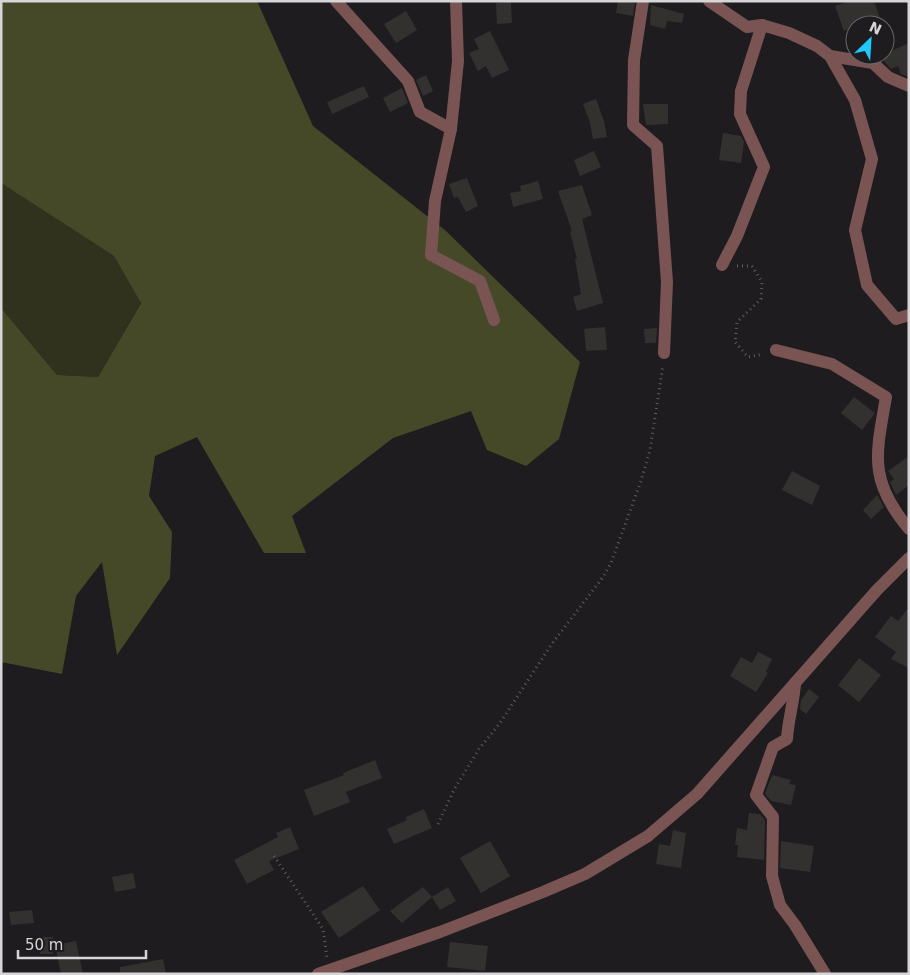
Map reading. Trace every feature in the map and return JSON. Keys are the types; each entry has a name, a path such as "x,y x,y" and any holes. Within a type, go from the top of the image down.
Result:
{"street":[{"path":"336,1 408,81 420,112 451,129"},
{"path":"456,1 458,61 451,129 435,201 431,255 480,281 494,320"},
{"path":"644,1 634,60 633,125 657,146 667,282 664,353"},
{"path":"709,1 747,27 762,25 789,33 817,46 830,56 855,100 872,159 855,230 867,285 896,319 909,316"},
{"path":"722,265 737,236 764,167 740,114 741,91 762,25"},
{"path":"830,56 874,62 888,77 909,86"},
{"path":"776,350 832,364 886,397 877,465 880,485 898,516 909,529"},
{"path":"323,972 440,932 542,892 585,874 648,836 697,794 877,590 909,558"},
{"path":"795,682 787,739 773,747 756,794 773,817 772,876 780,905 795,925 825,974"}],"path":[{"path":"722,265 752,266 762,282 762,299 736,322 735,342 748,357 776,350"},
{"path":"438,824 455,788 479,749 500,723 550,645 603,577 611,563 641,481 650,450 664,353"},
{"path":"274,856 322,929 323,972"}],"green space":[{"path":"1,1 257,1 313,126 446,231 580,362 559,439 526,466 487,450 471,411 393,438 292,516 306,553 264,553 197,437 155,456 149,496 172,532 170,578 117,655 102,562 76,596 62,674 1,662 1,308 57,375 98,377 141,303 114,256 1,183"},
{"path":"1,183 114,256 141,302 98,377 57,375 1,308"}],"building":[{"path":"618,1 635,3 633,16 616,13"},
{"path":"850,1 874,1 879,15 845,15 844,31 835,6"},
{"path":"511,2 512,23 497,24 496,3"},
{"path":"651,5 684,14 682,23 667,21 665,29 650,25"},
{"path":"406,11 417,30 396,43 384,24"},
{"path":"490,31 509,70 492,78 486,66 478,71 469,53 479,49 474,39"},
{"path":"909,43 909,77 901,74 898,66 891,69 888,65 895,65 895,49"},
{"path":"426,75 433,91 423,96 416,80"},
{"path":"364,86 369,97 332,114 327,102"},
{"path":"402,88 408,103 390,112 383,98"},
{"path":"596,99 604,121 607,137 593,139 590,123 583,104"},
{"path":"643,104 668,104 668,124 646,125"},
{"path":"723,133 741,136 744,142 741,163 719,160"},
{"path":"594,151 601,167 580,176 574,160"},
{"path":"467,178 478,206 466,212 458,197 454,198 449,184"},
{"path":"538,181 543,199 513,207 510,193 521,191 520,186"},
{"path":"582,185 592,215 582,219 603,303 577,311 573,297 581,294 575,259 577,259 570,232 572,231 558,191"},
{"path":"605,327 607,350 586,351 584,329"},
{"path":"657,328 656,343 645,343 644,329"},
{"path":"854,397 875,413 862,430 841,413"},
{"path":"909,456 909,485 896,495 890,482 894,479 888,471"},
{"path":"792,471 820,486 812,505 782,490"},
{"path":"877,495 884,507 871,519 863,510"},
{"path":"909,607 909,668 891,659 896,652 875,637 891,616 898,621"},
{"path":"758,652 772,659 766,672 768,673 756,692 730,676 741,657 752,663"},
{"path":"859,658 881,675 859,702 838,685"},
{"path":"809,689 819,697 806,714 800,709 801,700"},
{"path":"375,760 382,778 346,792 350,802 314,816 304,790 344,775 343,773"},
{"path":"772,775 791,780 789,784 796,785 791,805 771,801 765,794"},
{"path":"424,809 432,828 394,844 387,829 407,820 406,817"},
{"path":"749,813 760,814 765,820 764,860 737,857 738,845 735,845 737,828 747,830"},
{"path":"290,827 299,849 269,861 274,870 247,884 234,860 278,837 276,833"},
{"path":"673,830 686,833 681,868 656,864 659,844 670,846"},
{"path":"490,841 510,876 481,893 460,858"},
{"path":"781,841 814,846 810,872 780,868"},
{"path":"133,873 136,888 115,892 112,877"},
{"path":"363,886 380,910 339,938 321,912"},
{"path":"423,887 432,897 402,923 390,911"},
{"path":"448,887 456,901 440,910 432,897"},
{"path":"32,910 34,923 11,925 9,912"},
{"path":"40,937 53,937 53,954 40,954"},
{"path":"76,941 83,974 61,974 55,945"},
{"path":"450,942 488,946 485,971 447,967"},
{"path":"163,959 166,974 120,974 120,967"}]}
